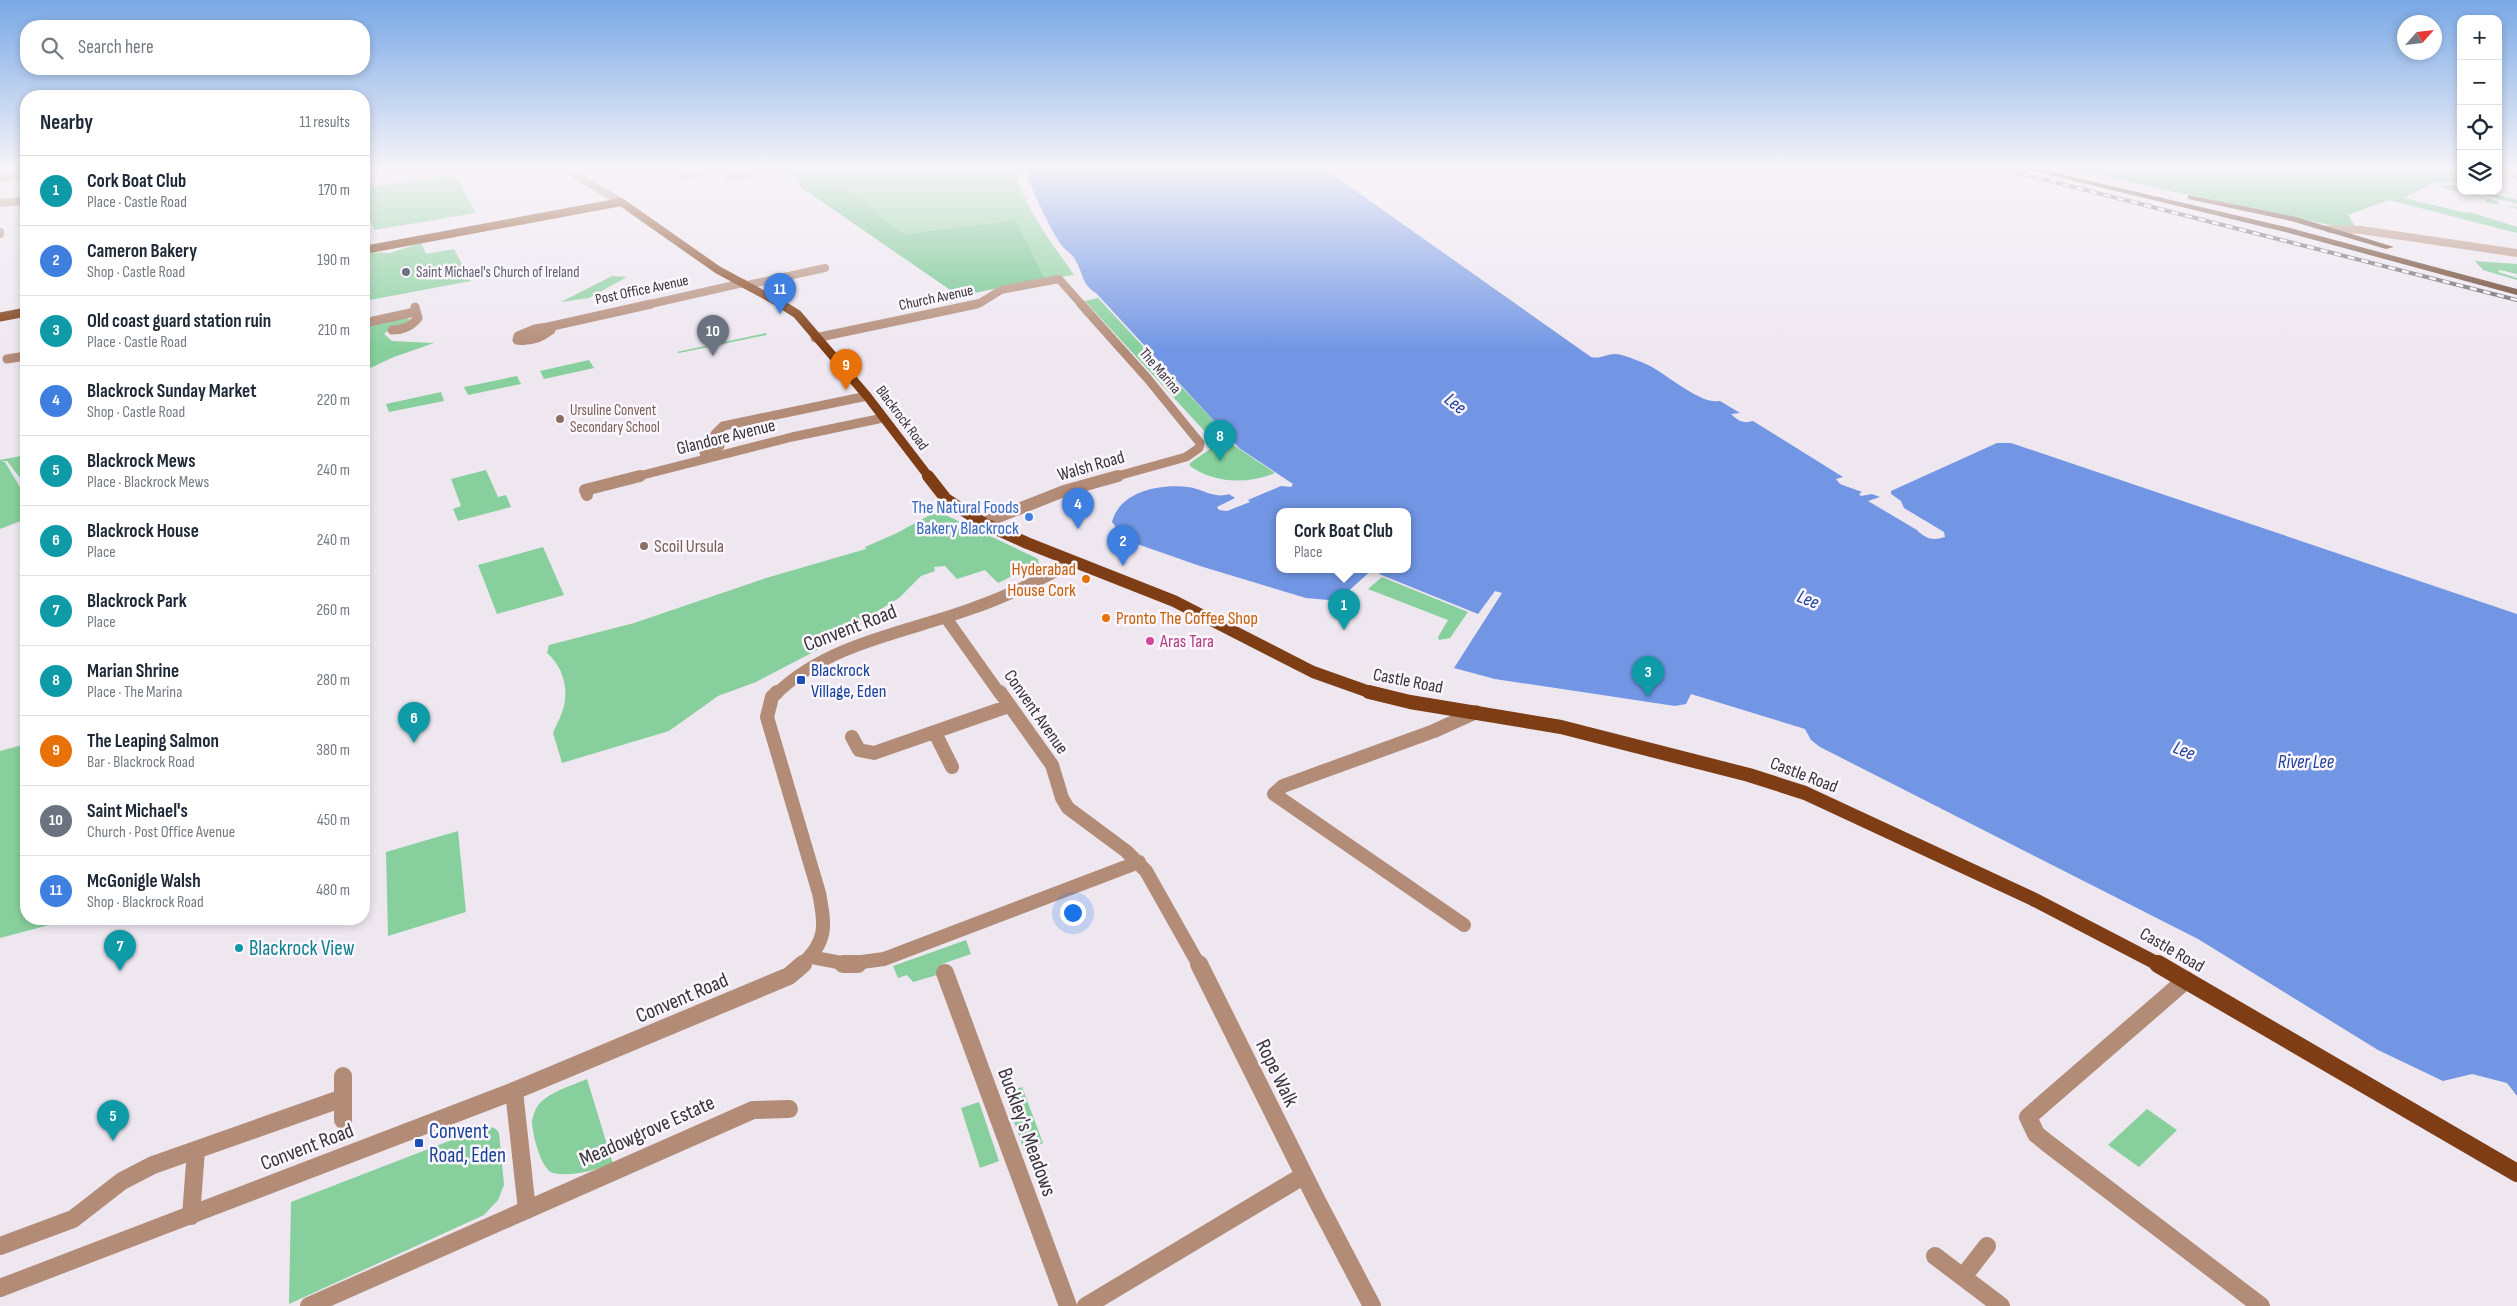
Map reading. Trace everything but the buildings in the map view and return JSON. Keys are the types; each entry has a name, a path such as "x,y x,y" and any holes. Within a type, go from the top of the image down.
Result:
{"highway":[{"path":"2278,228 2517,292"},
{"path":"2325,228 2517,284"}],"main road":[{"path":"370,249 482,228"},
{"name":"Blackrock Road","path":"660,228 718,270 793,311 867,396 946,499 983,523 1027,543"},
{"path":"0,317 20,313"},
{"name":"Castle Road","path":"1027,543 1173,601 1242,634 1297,665 1338,682 1410,702 1476,712 1594,735 1749,775 1805,793 2073,918 2186,980 2517,1173"}],"street":[{"path":"2329,229 2361,230 2517,253"},
{"name":"Post Office Avenue","path":"548,327 825,268"},
{"name":"Church Avenue","path":"815,338 980,303 1001,290 1059,279"},
{"name":"The Marina","path":"1059,279 1148,379 1200,443 1200,448 1186,457 1154,467"},
{"path":"370,321 416,309 418,318 404,330 392,330"},
{"path":"7,359 20,357"},
{"path":"612,476 713,450 720,446 715,434 723,426 732,423 867,396"},
{"name":"Glandore Avenue","path":"587,495 584,490 784,439 883,418"},
{"name":"Walsh Road","path":"983,523 1064,491 1154,467"},
{"name":"Convent Road","path":"0,1288 514,1091 780,981 811,957 824,931 819,893 767,717 767,706 774,693 787,680 824,660 872,640 946,618 993,600 1073,562"},
{"name":"Convent Avenue","path":"946,618 1052,765 1057,776 1062,800 1068,808 1139,862"},
{"path":"852,737 859,750 874,753 1009,706"},
{"path":"1464,925 1274,794 1283,786 1434,731 1476,712"},
{"path":"935,733 952,767"},
{"path":"811,957 844,966 862,965 884,959 1139,862"},
{"name":"Rope Walk","path":"1139,862 1154,883 1186,940 1303,1176 1372,1306"},
{"name":"Buckley's Meadows","path":"944,973 1068,1306"},
{"path":"2186,980 2028,1117 2036,1134 2047,1143 2261,1306"},
{"path":"343,1076 343,1120"},
{"path":"514,1091 527,1210"},
{"path":"0,1246 73,1219 136,1173 343,1098"},
{"name":"Meadowgrove Estate","path":"309,1306 753,1110 789,1110"},
{"path":"191,1216 196,1150"},
{"path":"1086,1306 1303,1176"},
{"path":"1963,1277 1987,1246"},
{"path":"1935,1256 2001,1306"}],"green space":[{"path":"860,228 896,228 904,234 952,228 1020,228 1045,279 959,296"},
{"path":"896,228 952,228 904,234"},
{"path":"1020,228 1042,228 1074,275 1045,279"},
{"path":"2497,228 2517,228 2517,233"},
{"path":"421,243 426,254 454,249 471,281 370,300 370,252 390,253"},
{"path":"2475,261 2517,264 2517,274 2500,270 2498,272 2517,278 2517,280 2483,270"},
{"path":"612,276 627,277 589,298 561,302"},
{"path":"1098,298 1153,357 1151,358 1157,365 1160,364 1213,420 1232,444 1275,473 1254,479 1232,480 1210,476 1190,466 1190,463 1210,449 1208,435 1085,301"},
{"path":"407,318 411,320 410,322 392,327 384,334 392,341 434,343 394,357 370,368 370,324"},
{"path":"766,333 767,335 677,352"},
{"path":"589,360 594,368 544,379 540,371"},
{"path":"517,376 521,384 468,395 464,387"},
{"path":"441,392 444,401 389,412 386,404"},
{"path":"20,456 20,478 7,461 1,461 5,462 20,487 20,521 0,529 0,460"},
{"path":"486,470 498,497 506,495 511,507 458,521 453,509 461,506 451,479"},
{"path":"937,511 1038,559 1039,563 998,583 985,570 957,579 945,566 934,567 935,571 921,576 899,598 863,620 859,626 861,631 856,634 850,627 815,640 821,648 756,682 718,696 669,731 562,763 553,733 564,707 565,690 562,674 547,653 549,645 634,623 766,578 866,549 865,547 897,533"},
{"path":"543,547 564,595 497,614 478,565"},
{"path":"1382,577 1468,612 1450,638 1439,640 1438,637 1448,620 1368,589"},
{"path":"20,746 20,925 49,925 0,938 0,751"},
{"path":"458,831 466,912 388,936 386,852"},
{"path":"966,940 971,954 942,964 944,973 913,982 907,975 898,978 893,966"},
{"path":"587,1079 613,1164 591,1171 553,1173 545,1165 535,1142 532,1127 534,1114 544,1099"},
{"path":"1022,1087 1043,1143 1024,1150 1004,1093"},
{"path":"979,1102 999,1161 980,1168 961,1108"},
{"path":"2147,1109 2177,1130 2139,1167 2108,1145"},
{"path":"488,1126 496,1129 499,1133 504,1185 498,1200 484,1215 289,1304 291,1202"}],"water":[{"name":"River Lee","path":"1052,228 1408,228 1591,357 1617,354 1629,357 1656,369 1693,394 1712,401 1720,401 1740,413 1731,414 1739,420 1744,422 1753,421 1843,477 1836,479 1840,484 1862,492 1859,494 1861,496 1872,494 1880,497 1868,501 1930,538 1945,537 1944,532 1904,508 1901,501 1891,494 1891,491 1997,443 2011,443 2517,614 2517,1096 2507,1083 2472,1074 2443,1081 2378,1050 2198,939 1820,747 1811,740 1805,729 1691,694 1686,704 1675,706 1495,679 1454,668 1502,593 1495,591 1478,614 1379,574 1411,573 1411,508 1276,508 1276,573 1369,573 1344,595 1328,600 1306,598 1200,566 1124,538 1112,522 1116,511 1123,503 1142,492 1177,486 1218,495 1229,494 1235,498 1217,507 1219,510 1227,511 1281,486 1291,487 1293,484 1239,448 1096,293 1091,290 1083,278 1075,259 1058,241"}],"railway":[{"path":"2234,228 2517,300"}],"place":[{"name":"Saint Michael's Church of Ireland","path":"406,272"},
{"name":"McGonigle Walsh","path":"780,314"},
{"name":"Saint Michael's","path":"713,356"},
{"name":"The Leaping Salmon","path":"846,390"},
{"name":"Ursuline Convent Secondary School","path":"560,419"},
{"name":"Marian Shrine","path":"1220,461"},
{"name":"The Natural Foods Bakery Blackrock","path":"1029,517"},
{"name":"Blackrock Sunday Market","path":"1078,529"},
{"name":"Scoil Ursula","path":"644,546"},
{"name":"Cameron Bakery","path":"1123,566"},
{"name":"Hyderabad House Cork","path":"1086,579"},
{"name":"Pronto The Coffee Shop","path":"1106,618"},
{"name":"Cork Boat Club","path":"1344,630"},
{"name":"Aras Tara","path":"1150,641"},
{"name":"Blackrock Village, Eden","path":"801,680"},
{"name":"Old coast guard station ruin","path":"1648,697"},
{"name":"Blackrock House","path":"414,743"},
{"name":"Blackrock View","path":"239,948"},
{"name":"Blackrock Park","path":"120,971"},
{"name":"Blackrock Mews","path":"113,1141"},
{"name":"Convent Road, Eden","path":"419,1143"}],"water label":[{"name":"Lee","path":"1455,404"},
{"name":"Lee","path":"1808,600"},
{"name":"Lee","path":"2184,751"}]}
